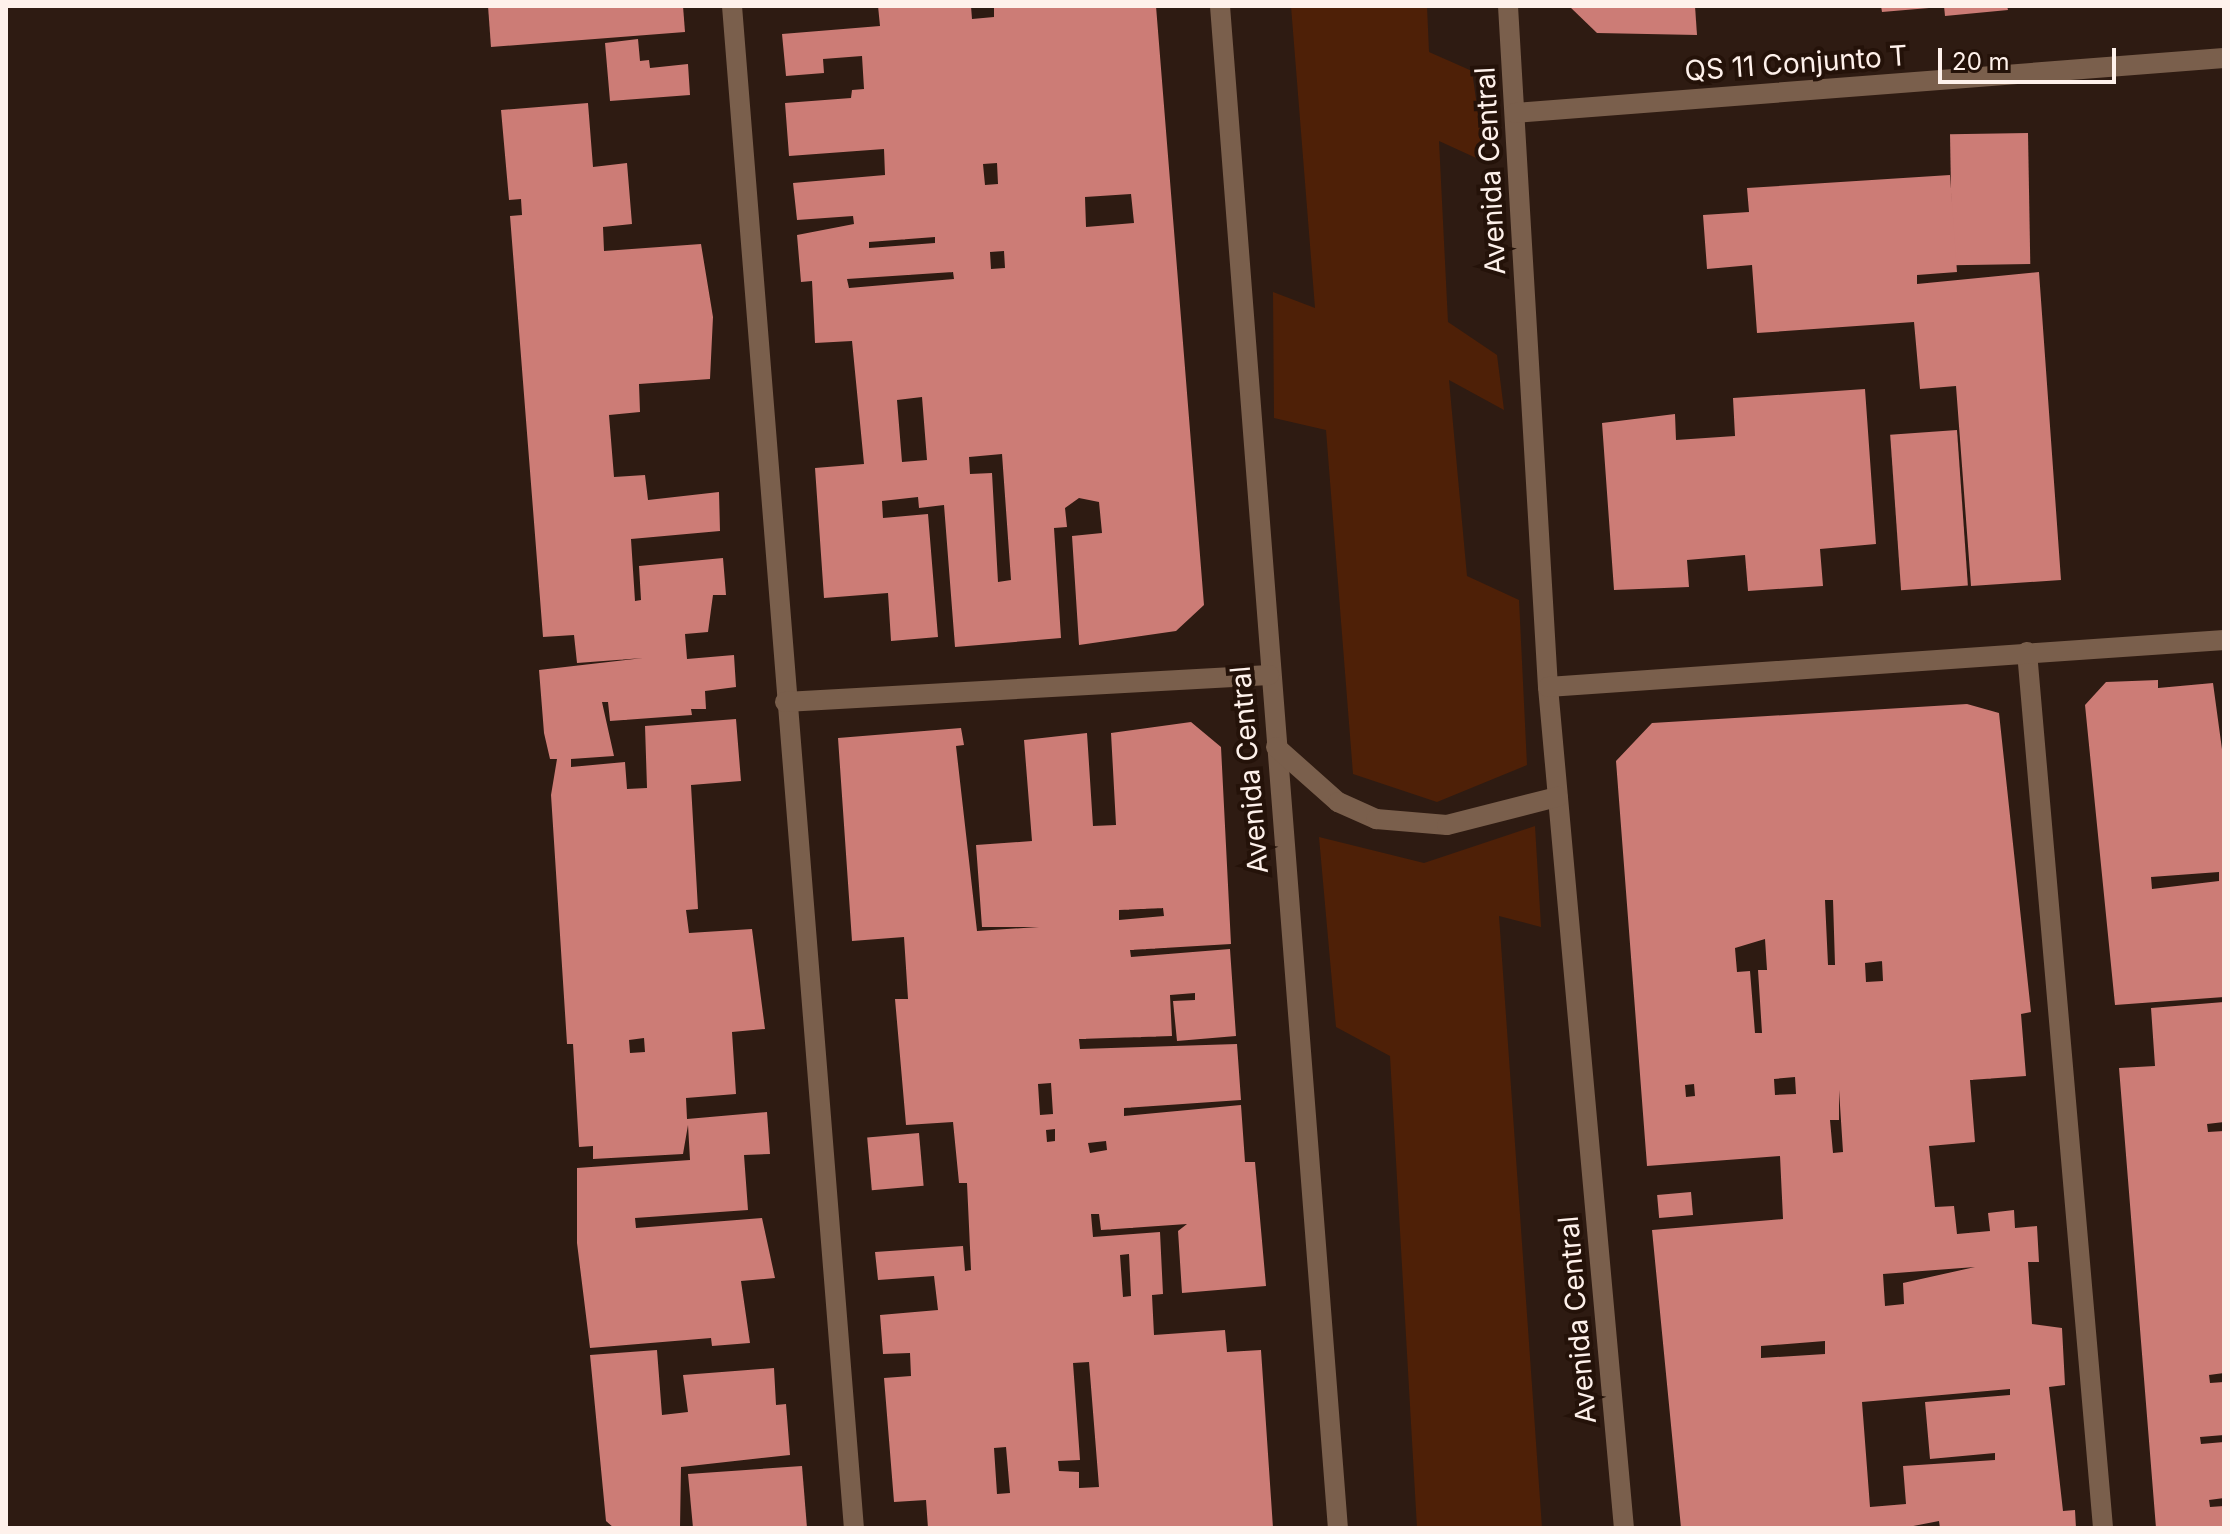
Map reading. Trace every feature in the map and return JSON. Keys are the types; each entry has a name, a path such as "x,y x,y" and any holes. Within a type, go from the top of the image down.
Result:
{"street":[{"path":"732,6 785,702 854,1528"},
{"name":"Avenida Central","path":"1220,6 1269,675 1338,1528"},
{"name":"Avenida Central","path":"1508,6 1548,687 1624,1528"},
{"name":"QS 11 Conjunto T","path":"1515,113 2224,58"},
{"path":"1548,687 2224,640"},
{"path":"2027,652 2103,1528"},
{"path":"785,702 1269,675"},
{"path":"1276,747 1338,802 1391,822 1447,825 1557,797"}],"shaded area":[{"path":"1291,6 1427,6 1429,52 1472,71 1485,162 1439,141 1448,322 1497,355 1504,410 1449,380 1467,576 1519,600 1527,765 1437,802 1353,774 1326,430 1274,418 1273,292 1315,308"},
{"path":"1535,826 1541,927 1499,916 1542,1528 1417,1528 1390,1056 1336,1027 1319,837 1424,863"}],"building":[{"path":"488,6 683,6 685,32 491,47"},
{"path":"878,6 971,6 972,19 994,17 994,6 1156,6 1204,605 1176,631 1079,645 1072,536 1102,533 1099,502 1079,498 1065,508 1067,527 1054,528 1061,638 955,647 944,505 919,508 918,497 882,501 883,518 928,514 938,637 891,641 888,593 824,598 815,468 864,464 852,341 815,343 812,281 801,282 797,235 854,224 853,216 797,220 793,183 885,175 884,149 789,156 785,103 851,98 852,90 864,89 862,56 823,59 824,73 786,76 782,34 880,26","holes":["997,163 998,184 985,185 983,164","1131,194 1134,223 1086,227 1085,197","935,237 935,243 869,248 869,242","1004,251 1005,268 991,269 990,252","953,272 954,279 849,288 847,279","922,397 927,460 902,462 897,400","1002,454 1011,580 998,582 992,473 970,474 969,457"]},
{"path":"1569,6 1695,6 1697,35 1597,33"},
{"path":"1881,6 1929,6 1929,8 1882,12"},
{"path":"1944,6 2007,6 2008,10 1945,16"},
{"path":"638,39 640,61 649,60 650,68 688,64 690,95 610,101 605,43"},
{"path":"588,103 593,167 627,163 632,224 603,227 604,251 701,244 713,317 710,379 639,384 640,412 609,415 614,477 645,475 648,500 719,492 720,531 631,539 635,601 641,600 639,566 723,558 726,595 713,595 708,632 685,634 687,659 734,655 736,687 705,691 706,709 691,709 692,715 610,721 608,702 602,702 614,756 571,759 571,767 625,762 627,789 647,788 645,726 736,719 741,781 691,785 698,909 686,910 689,933 752,929 765,1029 732,1032 736,1094 686,1098 687,1119 767,1112 770,1154 744,1155 748,1210 635,1218 636,1228 762,1218 775,1278 741,1281 750,1343 712,1346 711,1338 590,1348 577,1243 577,1168 690,1160 688,1125 683,1154 593,1159 593,1146 579,1147 573,1044 567,1044 551,795 557,759 550,759 544,733 539,670 643,658 577,663 574,635 543,637 510,216 522,215 521,199 509,200 501,110","holes":["644,1038 645,1052 630,1053 629,1040"]},
{"path":"2028,133 2030,264 1952,265 1950,134"},
{"path":"1950,175 1957,272 1917,275 1917,284 2039,272 2061,580 1971,586 1956,386 1920,389 1914,322 1757,333 1752,265 1707,269 1703,215 1749,212 1747,188"},
{"path":"1865,389 1876,544 1820,549 1823,586 1748,591 1745,555 1687,560 1689,587 1614,590 1602,423 1675,414 1676,440 1735,436 1733,398"},
{"path":"1957,430 1968,586 1901,590 1890,435"},
{"path":"2158,680 2158,688 2213,683 2224,764 2224,997 2115,1005 2085,705 2106,682","holes":["2219,872 2219,881 2152,889 2151,877"]},
{"path":"1967,704 1999,713 2031,1012 2021,1014 2026,1076 1970,1080 1975,1142 1929,1146 1935,1207 1954,1206 1957,1234 1990,1231 1988,1213 2014,1210 2015,1228 2037,1226 2039,1262 2028,1262 2032,1324 2062,1328 2065,1385 2049,1387 2063,1511 2075,1510 2076,1528 1940,1528 1939,1521 1903,1528 1681,1528 1652,1230 1783,1219 1780,1156 1647,1166 1616,761 1652,723","holes":["1825,900 1833,900 1835,965 1828,965","1765,939 1767,970 1758,970 1762,1033 1755,1033 1750,971 1737,972 1735,948","1882,961 1883,981 1866,982 1865,963","1795,1077 1796,1094 1775,1095 1774,1079","1694,1084 1695,1096 1686,1097 1685,1085","1839,1090 1843,1152 1833,1153 1830,1120 1839,1120","1975,1267 1903,1283 1904,1304 1885,1306 1883,1274","1825,1341 1825,1354 1761,1358 1761,1346","2010,1389 2010,1395 1925,1402 1930,1459 1995,1453 1995,1460 1903,1466 1906,1504 1870,1507 1862,1402"]},
{"path":"1191,722 1221,747 1231,944 1130,950 1131,957 1230,949 1236,1036 1177,1041 1173,1001 1195,1000 1195,993 1170,995 1172,1036 1079,1039 1080,1049 1237,1044 1241,1100 1124,1108 1124,1116 1241,1105 1245,1162 1255,1162 1266,1286 1182,1293 1178,1231 1187,1224 1101,1230 1099,1214 1091,1214 1093,1237 1160,1232 1163,1294 1152,1295 1154,1335 1225,1330 1227,1352 1261,1350 1273,1528 928,1528 926,1500 894,1502 884,1378 911,1376 910,1353 883,1354 880,1315 938,1310 934,1276 878,1280 875,1252 963,1246 965,1271 971,1270 967,1183 959,1183 953,1122 906,1125 895,999 908,999 904,937 852,941 838,738 961,728 964,745 956,746 977,931 1039,927 982,927 976,845 1032,841 1024,740 1087,733 1093,826 1116,825 1111,733","holes":["1163,908 1164,916 1119,920 1119,910","1051,1083 1053,1114 1040,1115 1038,1084","1055,1129 1055,1141 1047,1142 1046,1130","1106,1141 1107,1150 1090,1153 1088,1143","1129,1254 1131,1296 1123,1297 1120,1255","1089,1362 1099,1487 1079,1488 1079,1472 1059,1471 1058,1461 1080,1460 1073,1363","1006,1447 1010,1493 997,1494 994,1448"]},
{"path":"2224,1002 2224,1122 2207,1124 2208,1132 2224,1131 2224,1373 2209,1375 2210,1383 2224,1382 2224,1435 2200,1437 2201,1444 2224,1442 2224,1498 2209,1500 2210,1507 2224,1506 2224,1528 2156,1528 2119,1068 2155,1066 2151,1008"},
{"path":"919,1133 924,1186 872,1190 867,1138"},
{"path":"1691,1192 1693,1215 1659,1218 1657,1195"},
{"path":"657,1350 662,1415 688,1412 683,1375 774,1368 776,1405 786,1404 790,1455 681,1467 680,1528 614,1528 606,1521 590,1355"},
{"path":"802,1466 807,1528 693,1528 688,1474"}]}
